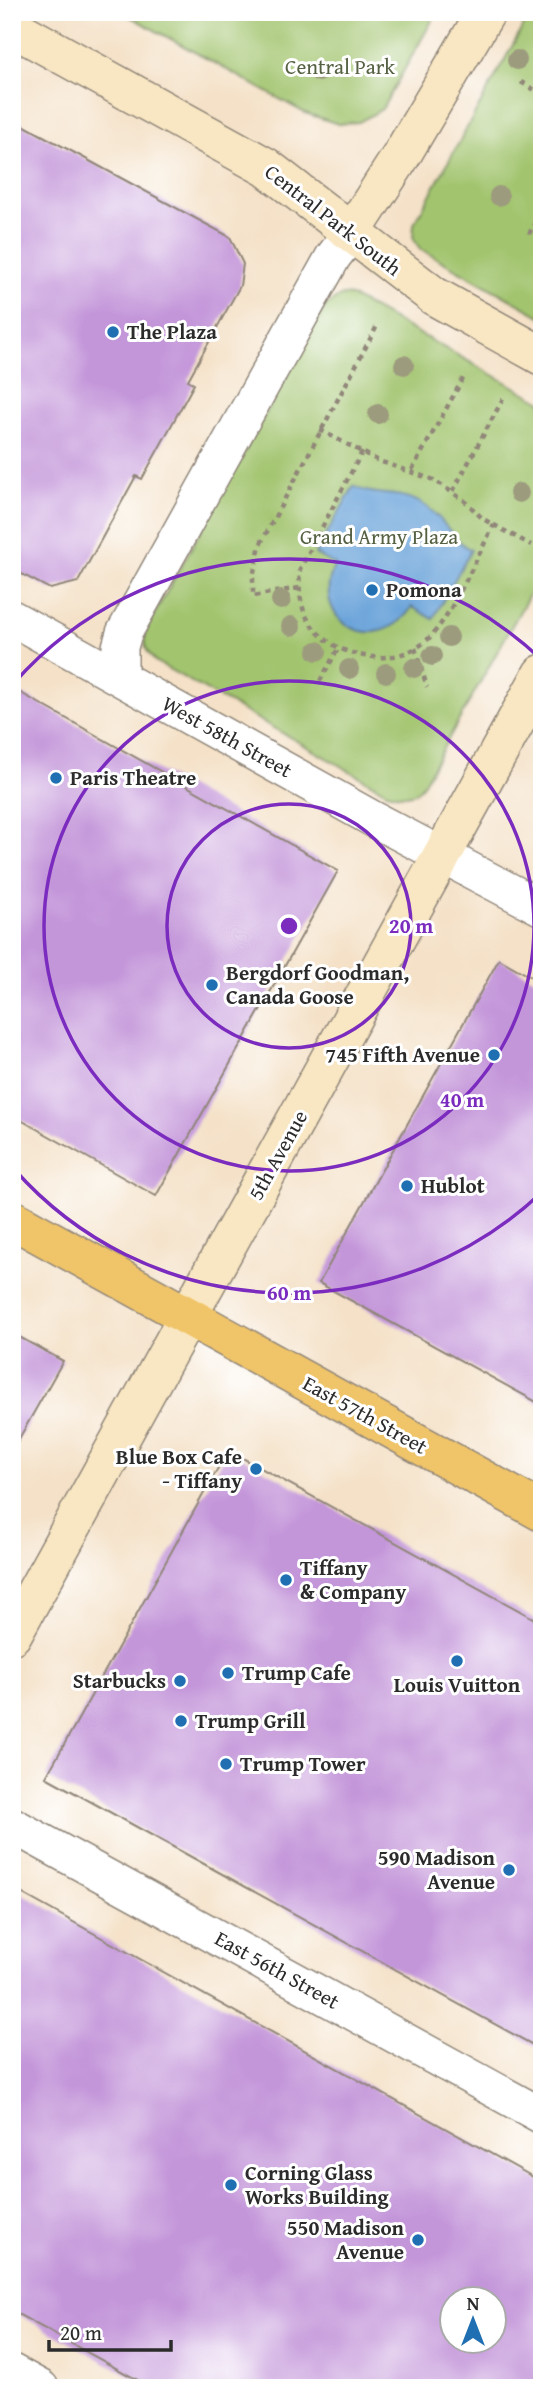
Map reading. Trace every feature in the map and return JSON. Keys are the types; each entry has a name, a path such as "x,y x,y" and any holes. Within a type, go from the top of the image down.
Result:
{"main road":[{"path":"352,232 401,156 486,12"},
{"name":"Central Park South","path":"12,27 266,167 434,296 542,356"},
{"name":"5th Avenue","path":"12,1635 542,674"},
{"name":"East 57th Street","path":"12,1219 542,1512"}],"street":[{"path":"120,677 120,647 124,633 317,286 352,232"},
{"name":"West 58th Street","path":"12,618 363,813 542,908"},
{"name":"East 56th Street","path":"12,1825 542,2116"},
{"path":"12,2372 41,2388"}],"path":[{"path":"521,82 542,94"},
{"path":"529,234 542,210"},
{"path":"299,588 253,596 253,578 260,545 377,326"},
{"path":"412,470 465,375"},
{"path":"453,491 505,397"},
{"path":"320,430 379,461 412,470 453,491 494,525 531,545"},
{"path":"362,452 307,551 300,569 299,588 304,613 320,632 339,647 359,656 384,658 415,648 426,641 439,625 494,525"},
{"path":"320,681 339,647"},
{"path":"415,648 428,687"}],"green space":[{"name":"Central Park","path":"122,12 437,12 382,109 359,122 338,124 305,113"},
{"path":"531,12 542,12 542,317 420,249 413,238 414,224"},
{"name":"Grand Army Plaza","path":"342,295 351,296 542,402 542,572 422,786 415,793 406,795 387,792 156,662 145,645 146,634 154,615 326,305"}],"water":[{"path":"354,486 421,503 471,550 433,619 412,607 397,623 381,631 365,632 350,627 338,617 330,603 329,585 335,565 315,554"}],"building":[{"name":"The Plaza","path":"12,119 230,237 243,264 240,286 188,380 194,384 142,479 136,476 78,582 50,589 12,569"},
{"path":"12,688 338,871 156,1196 12,1115"},
{"path":"499,959 542,983 542,1405 319,1283"},
{"path":"12,1333 63,1361 12,1451"},
{"path":"228,1450 542,1623 542,2050 46,1777"},
{"path":"12,1888 542,2182 542,2388 152,2388 12,2311"}],"place":[{"name":"The Plaza","path":"113,332"},
{"name":"Pomona","path":"372,590"},
{"name":"Paris Theatre","path":"56,778"},
{"name":"Bergdorf Goodman, Canada Goose","path":"212,985"},
{"name":"745 Fifth Avenue","path":"494,1055"},
{"name":"Hublot","path":"407,1186"},
{"name":"Blue Box Cafe - Tiffany","path":"256,1469"},
{"name":"Tiffany & Company","path":"286,1580"},
{"name":"Louis Vuitton","path":"457,1661"},
{"name":"Trump Cafe","path":"228,1673"},
{"name":"Starbucks","path":"180,1681"},
{"name":"Trump Grill","path":"181,1721"},
{"name":"Trump Tower","path":"226,1764"},
{"name":"590 Madison Avenue","path":"509,1870"},
{"name":"Corning Glass Works Building","path":"231,2185"},
{"name":"550 Madison Avenue","path":"418,2240"}]}
